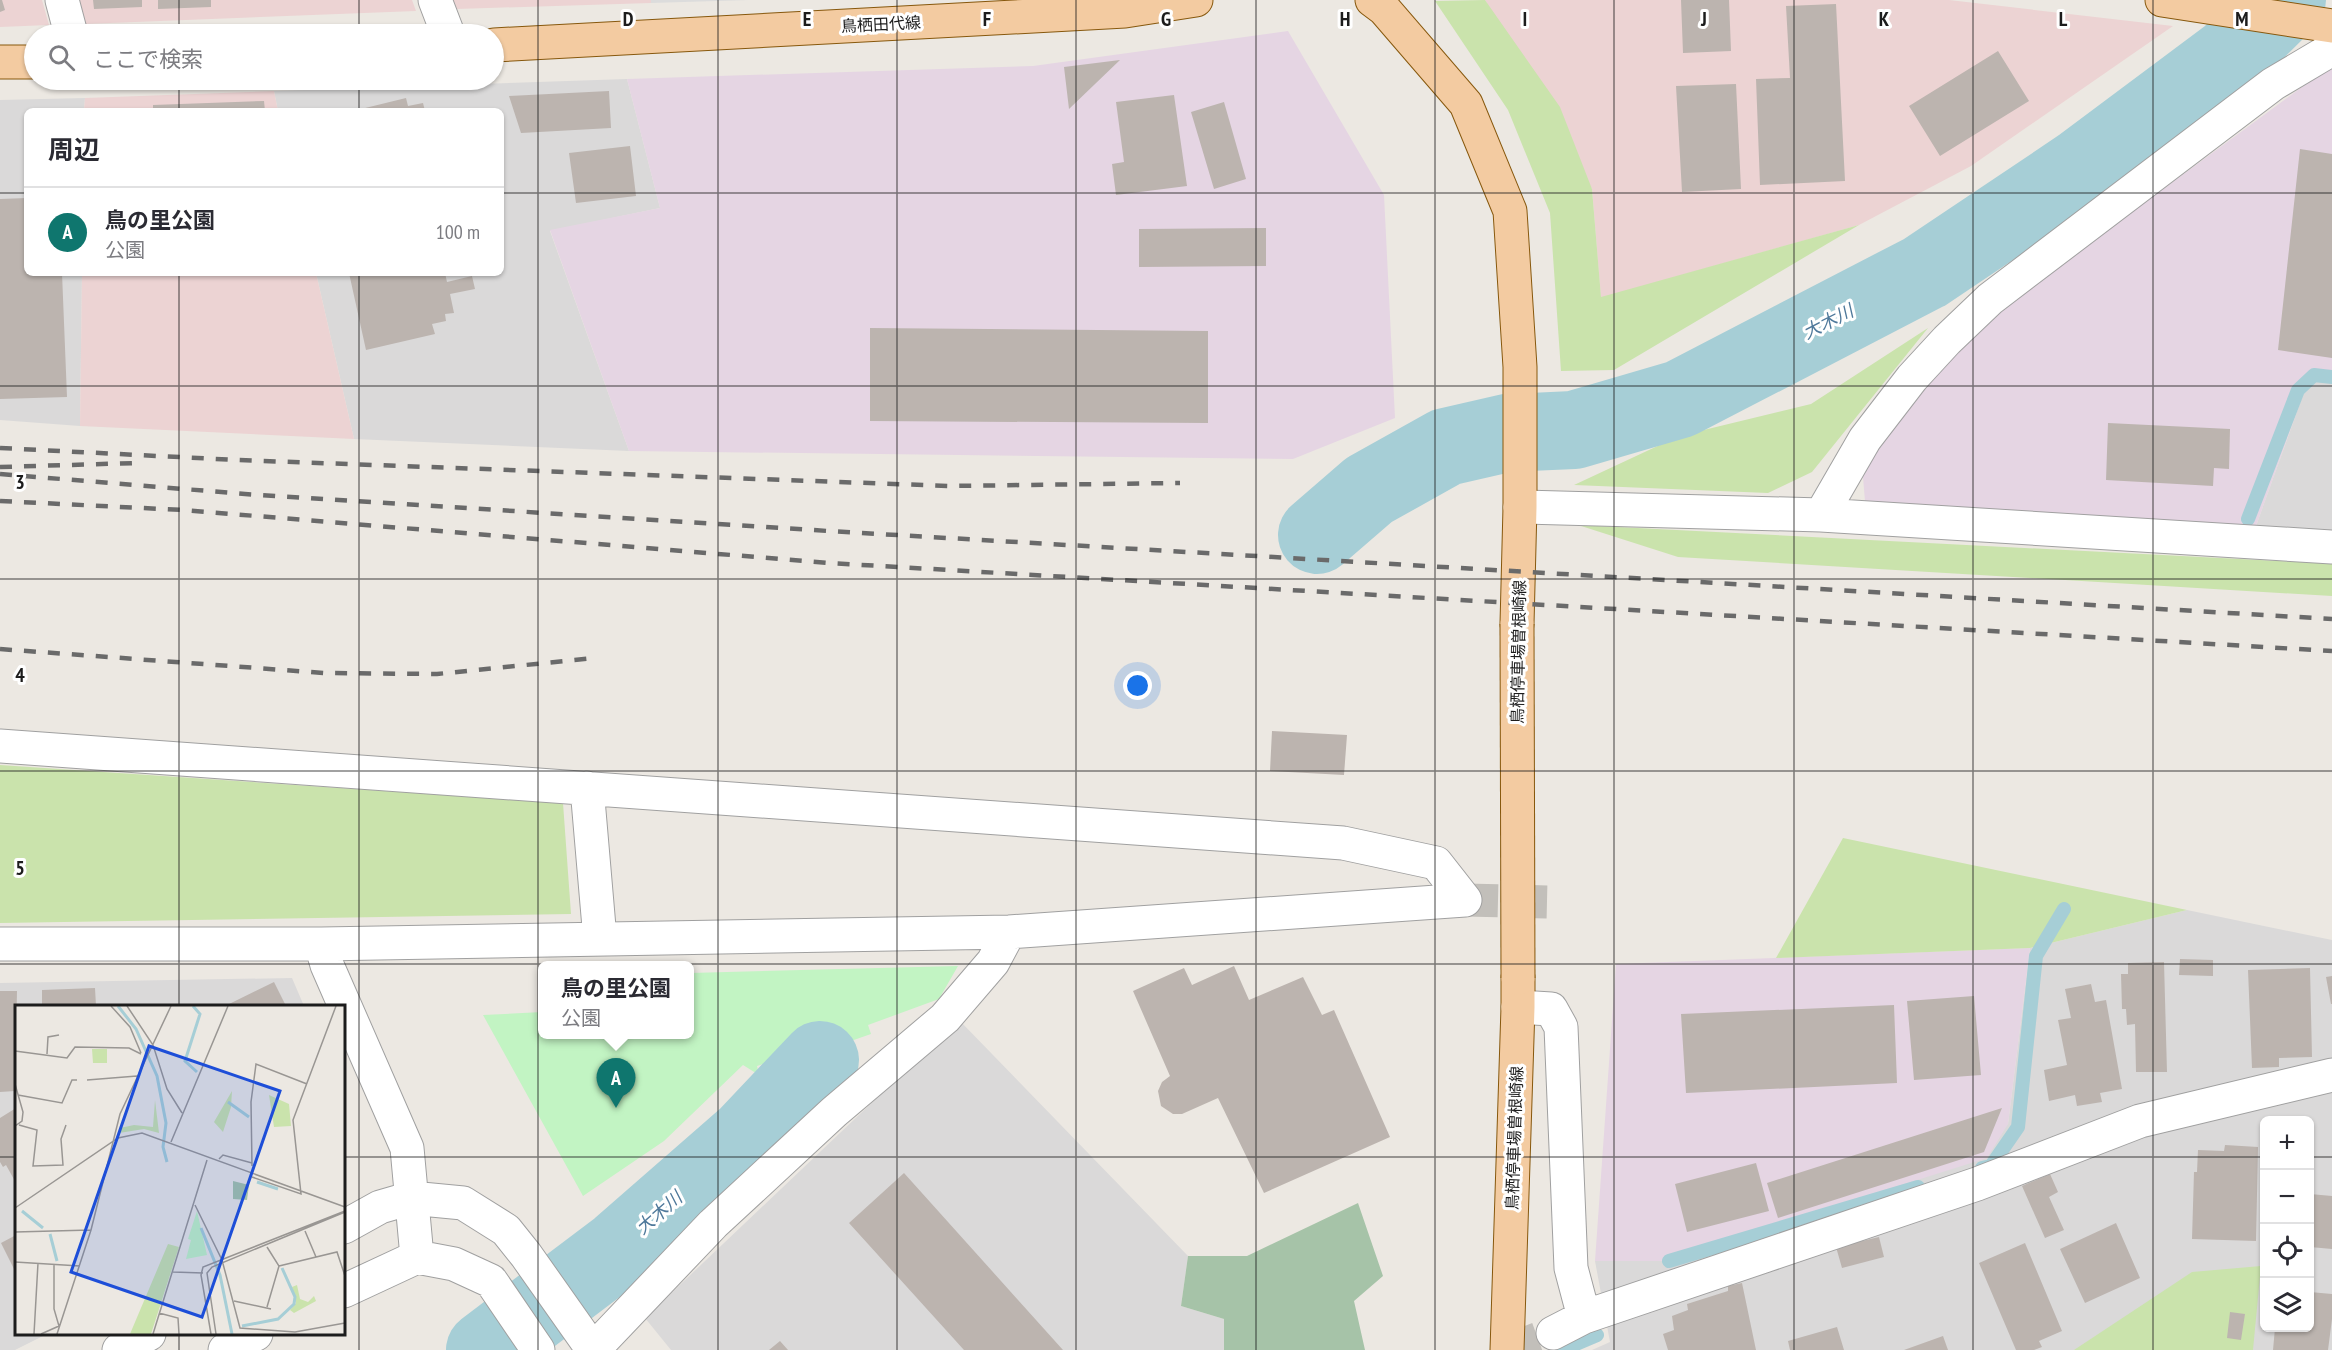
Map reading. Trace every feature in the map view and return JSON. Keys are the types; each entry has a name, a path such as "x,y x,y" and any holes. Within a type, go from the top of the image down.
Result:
{"main road":[{"name":"鳥栖田代線","path":"504,44 1125,11 1196,0"},
{"name":"鳥栖停車場曽根崎線","path":"1372,0 1384,9 1466,104 1510,212 1520,367 1520,507 1517,624 1518,992 1506,1350"},
{"path":"2180,1 2332,26"},
{"path":"0,62 24,62"}],"street":[{"path":"63,0 69,24"},
{"path":"435,0 444,24"},
{"path":"1821,515 1865,439 1912,378 1990,299 2273,84 2332,49"},
{"path":"1520,507 1821,515 2332,547"},
{"path":"0,746 1343,843 1436,863 1465,900 1009,932 321,944 0,944"},
{"path":"587,788 600,939"},
{"path":"345,1226 380,1207 411,1198 463,1203 506,1230 593,1350 713,1224 834,1112 945,1018 993,962 1009,932"},
{"path":"321,944 327,965 344,1005"},
{"path":"1518,992 1551,1009 1561,1027 1571,1268 1584,1317"},
{"path":"345,1006 407,1148 417,1257"},
{"path":"1553,1332 1584,1317 1977,1184 2140,1121 2332,1075"},
{"path":"345,1291 417,1257 454,1264 491,1281 538,1350"},
{"path":"119,1350 147,1335"},
{"path":"225,1350 254,1335"}],"shaded area":[{"path":"0,0 42,0 49,24 0,27"},
{"path":"78,0 412,0 416,11 84,24"},
{"path":"453,0 651,0 651,3 457,9"},
{"path":"651,0 749,0 651,3"},
{"path":"1485,0 1949,0 2173,26 1971,166 1859,225 1601,298 1592,189"},
{"path":"1288,31 1384,195 1395,418 1293,459 629,451 550,230 660,208 627,79 1033,66"},
{"path":"2332,65 2332,382 2318,381 2304,392 2256,526 1865,501 1862,465 1977,326"},
{"path":"627,79 660,208 550,231 629,451 354,439 317,276 504,276 504,108 277,108 274,91 504,90 504,83"},
{"path":"274,91 277,108 84,108 85,98"},
{"path":"85,98 84,108 24,108 24,276 82,276 80,426 0,420 0,100"},
{"path":"82,276 317,276 354,439 80,426"},
{"path":"2318,381 2332,382 2332,531 2256,526 2304,392"},
{"path":"2187,910 2332,940 2332,1350 1592,1350 1610,1342 1595,1261 1661,1261 2008,1124 2030,948"},
{"path":"2030,948 2008,1124 1987,1158 1661,1261 1595,1261 1616,964"},
{"path":"292,978 304,1005 15,1005 15,1335 45,1335 15,1350 0,1350 0,983"},
{"path":"959,1020 1188,1256 1181,1306 1224,1319 1224,1350 671,1350 645,1318"}],"green space":[{"path":"1485,0 1560,107 1592,189 1601,297 1859,225 1614,370 1561,371 1550,213 1508,110 1435,1"},
{"path":"1928,328 1812,472 1768,493 1574,485 1679,436 1811,404"},
{"path":"1578,525 2332,564 2332,596 1678,557"},
{"path":"0,765 563,803 571,914 0,923"},
{"path":"1843,838 2187,910 2030,948 1776,958"},
{"path":"958,966 939,999 868,1025 871,1034 825,1050 824,1044 757,1066 759,1075 743,1065 664,1141 583,1196 483,1015 538,1012 538,1039 694,1039 694,973"},
{"path":"1358,1203 1383,1276 1354,1301 1365,1350 1224,1350 1224,1319 1181,1306 1188,1256 1247,1256"},
{"path":"2260,1266 2253,1350 2074,1350 2192,1272"}],"building":[{"path":"0,0 5,10 0,12"},
{"path":"93,0 142,0 142,7 94,9"},
{"path":"158,0 211,0 211,7 158,9"},
{"path":"1681,0 1729,0 1731,51 1683,53"},
{"path":"1836,4 1845,181 1760,185 1756,79 1790,78 1786,6"},
{"path":"1998,51 2029,101 1940,156 1909,106"},
{"path":"1120,60 1069,109 1064,67"},
{"path":"1736,84 1741,189 1682,192 1676,86"},
{"path":"609,91 611,128 521,133 509,96"},
{"path":"1174,95 1187,186 1116,195 1112,164 1124,162 1116,102"},
{"path":"406,98 408,106 423,103 424,108 365,108"},
{"path":"264,101 265,108 153,108 153,105"},
{"path":"1224,102 1246,179 1214,189 1191,112"},
{"path":"630,146 636,196 576,203 569,153"},
{"path":"2300,149 2332,154 2332,358 2278,350"},
{"path":"24,198 24,276 62,276 67,397 0,399 0,199"},
{"path":"1266,228 1266,266 1139,267 1139,229"},
{"path":"350,276 446,276 447,282 472,276 475,289 450,294 454,313 445,314 446,321 432,324 435,334 366,350"},
{"path":"870,328 1208,331 1208,423 870,421"},
{"path":"2108,423 2230,429 2229,469 2214,468 2213,486 2106,480"},
{"path":"1272,731 1347,735 1344,775 1270,771"},
{"path":"2180,959 2213,960 2213,976 2179,975"},
{"path":"2164,962 2167,1072 2136,1072 2135,1024 2127,1025 2126,1009 2122,1009 2121,974 2128,974 2128,963"},
{"path":"1234,966 1249,1000 1303,977 1322,1015 1334,1010 1390,1137 1264,1193 1218,1098 1182,1114 1173,1114 1161,1106 1158,1091 1162,1082 1170,1076 1133,991 1184,968 1192,985"},
{"path":"2310,968 2312,1057 2279,1058 2279,1067 2252,1068 2248,970"},
{"path":"2332,976 2332,1004 2331,1004 2326,977"},
{"path":"274,982 286,1005 227,1005"},
{"path":"2091,984 2095,1002 2106,1000 2122,1089 2100,1093 2102,1102 2077,1106 2075,1095 2049,1101 2044,1070 2067,1065 2058,1020 2071,1018 2065,989"},
{"path":"95,988 96,1005 42,1005 42,990"},
{"path":"0,991 17,991 15,1091 0,1092"},
{"path":"1974,996 1981,1075 1914,1080 1907,1001"},
{"path":"1894,1005 1897,1083 1686,1093 1681,1014"},
{"path":"2002,1108 1984,1152 1778,1218 1767,1183"},
{"path":"15,1109 15,1181 6,1165 3,1167 0,1162 0,1118"},
{"path":"2225,1145 2258,1147 2256,1241 2192,1239 2194,1172 2197,1172 2198,1150 2224,1151"},
{"path":"1756,1163 1769,1211 1687,1232 1675,1184"},
{"path":"904,1173 1063,1350 964,1350 849,1223"},
{"path":"2050,1174 2058,1192 2049,1197 2064,1230 2045,1238 2022,1186"},
{"path":"2314,1194 2332,1196 2332,1249 2314,1247"},
{"path":"2116,1223 2140,1278 2085,1303 2060,1249"},
{"path":"15,1236 15,1271 1,1243"},
{"path":"1879,1237 1884,1257 1842,1268 1836,1247"},
{"path":"2025,1243 2062,1331 2039,1341 2042,1347 2034,1350 2016,1350 1979,1263"},
{"path":"1742,1283 1756,1350 1668,1350 1663,1334 1674,1330 1672,1316 1688,1310 1687,1304 1728,1291 1728,1286"},
{"path":"2314,1292 2332,1294 2328,1350 2273,1350 2275,1332 2314,1332"},
{"path":"2230,1312 2245,1314 2241,1340 2227,1338"},
{"path":"1837,1327 1844,1350 1790,1350 1788,1341"},
{"path":"1943,1336 1948,1350 1904,1350"},
{"path":"780,1341 788,1350 769,1350"}],"waterway":[{"name":"大木川","path":"1317,535 1369,490 1446,447 1507,433 1574,430 1680,399 1925,272 2080,168 2230,56 2287,0"},
{"path":"2248,519 2298,390 2314,375 2332,377"},
{"path":"1982,1168 1991,1166 2018,1127 2036,956 2064,909"},
{"name":"大木川","path":"485,1350 620,1248 746,1138 820,1060"},
{"path":"1669,1261 1918,1187"},
{"path":"1562,1350 1597,1335"}],"tunnel":[{"path":"1465,900 1551,902"},
{"path":"1507,1350 1553,1333"}],"railway":[{"path":"0,448 237,460 949,486 1180,483"},
{"path":"0,467 138,463"},
{"path":"0,474 245,494 828,531 2332,619"},
{"path":"0,501 183,510 829,563 2332,651"},
{"path":"0,649 324,673 437,674 594,658"}],"place":[{"name":"鳥の里公園","path":"616,1108"}]}
